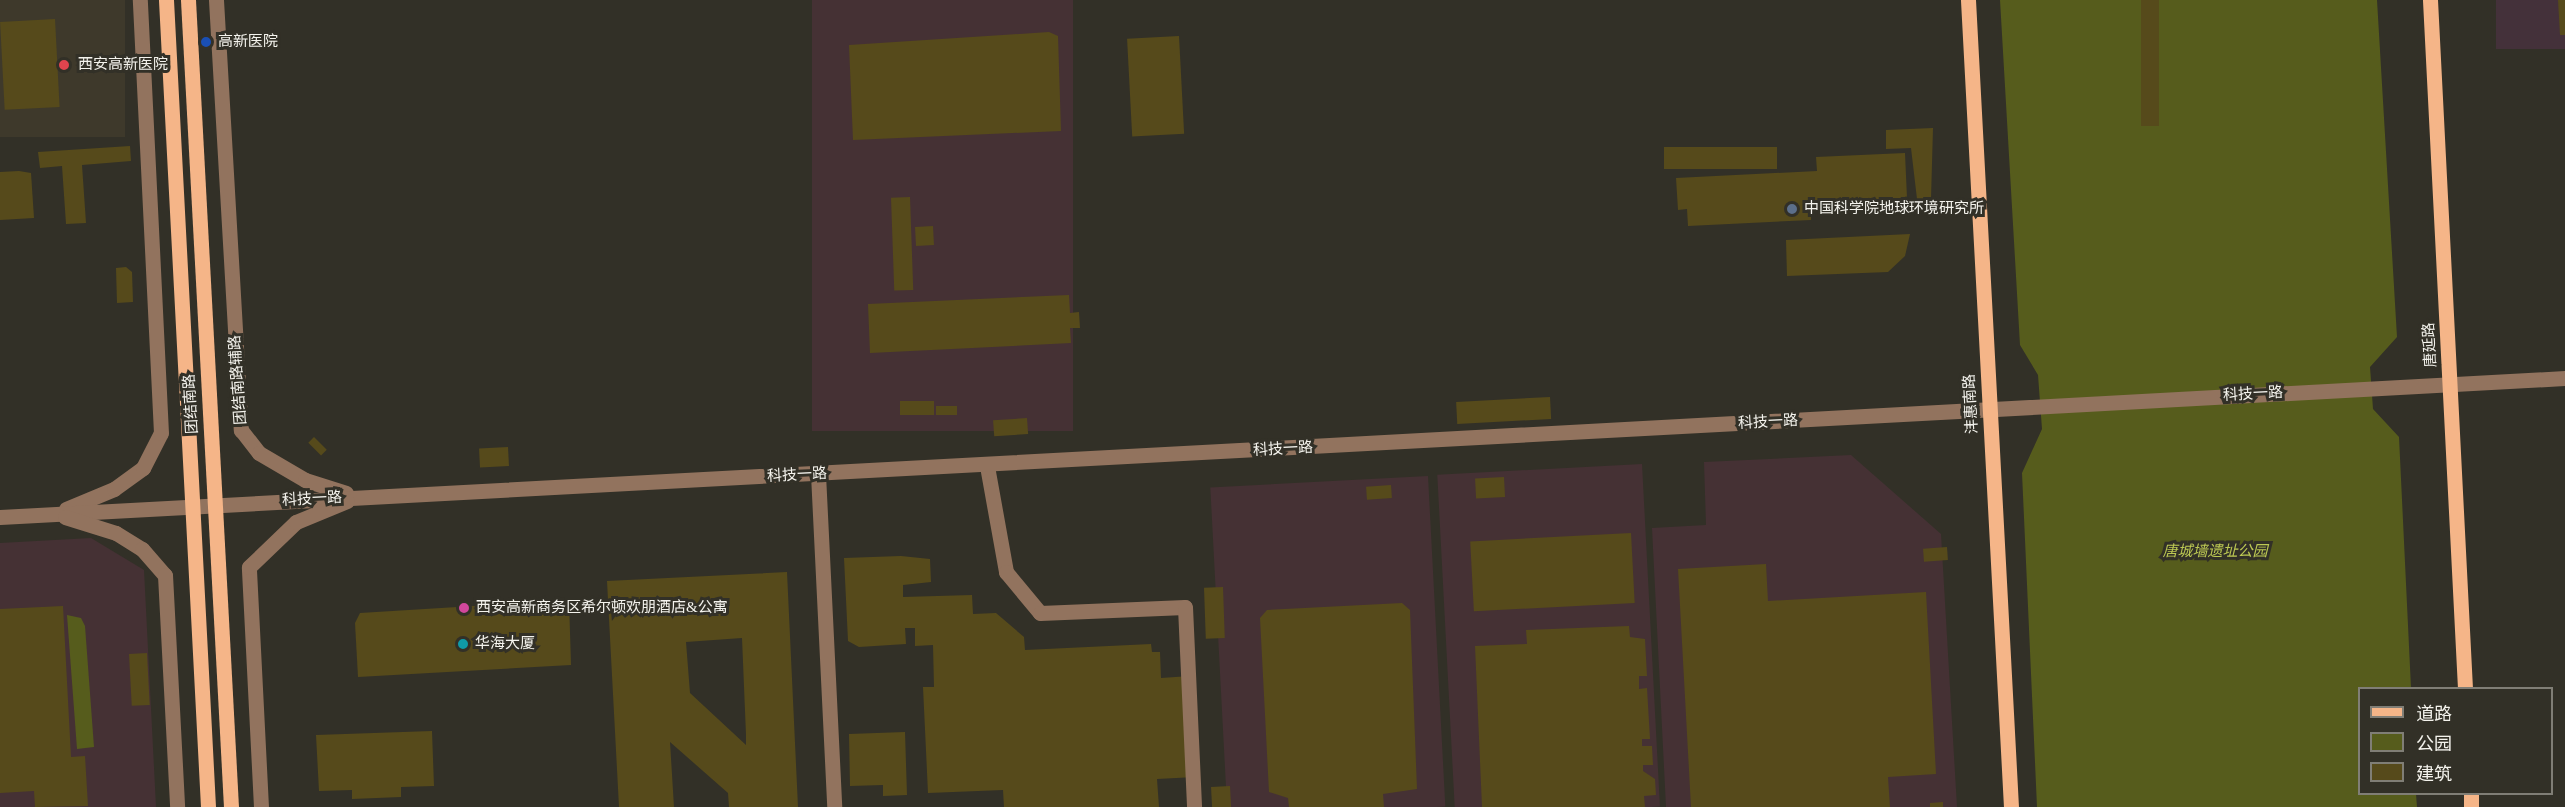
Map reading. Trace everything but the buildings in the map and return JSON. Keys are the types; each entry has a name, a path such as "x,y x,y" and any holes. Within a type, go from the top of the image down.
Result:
{"main road":[{"name":"团结南路","path":"166,0 208,807"},
{"name":"团结南路","path":"188,0 231,807"},
{"name":"沣惠南路","path":"1968,0 2011,807"},
{"name":"唐延路","path":"2430,0 2465,687"}],"street":[{"path":"55,514 114,489 143,468 160,433 140,0"},
{"name":"团结南路辅路","path":"216,0 241,430 259,453 305,480 358,496"},
{"name":"科技一路","path":"0,517 358,496 987,466 2565,378"},
{"path":"987,466 1006,573 1040,613 1185,608 1194,807"},
{"path":"818,474 834,807"},
{"path":"261,807 249,567 296,522 358,496"},
{"path":"55,514 116,532 142,549 165,575 177,807"}],"shaded area":[{"name":"西安高新医院","path":"0,0 125,0 125,137 0,137"},
{"path":"812,0 1073,0 1073,431 812,431"},
{"path":"2496,0 2565,0 2565,49 2496,49"},
{"path":"1851,455 1941,534 1957,807 1666,807 1652,528 1706,525 1704,462"},
{"path":"1642,464 1660,807 1455,807 1437,475"},
{"path":"1428,476 1445,807 1227,807 1210,487"},
{"path":"91,538 144,570 156,807 0,807 0,543"}],"green space":[{"name":"唐城墙遗址公园","path":"2000,0 2377,0 2397,337 2370,367 2373,409 2399,437 2411,687 2358,687 2358,795 2416,795 2417,807 2037,807 2022,473 2042,429 2038,375 2020,345"},
{"path":"67,615 81,618 85,626 94,747 77,749"}],"place":[{"name":"高新医院","path":"206,42"},
{"name":"西安高新医院","path":"64,65"},
{"name":"中国科学院地球环境研究所","path":"1792,209"},
{"name":"西安高新商务区希尔顿欢朋酒店&公寓","path":"464,608"},
{"name":"华海大厦","path":"463,644"}]}
